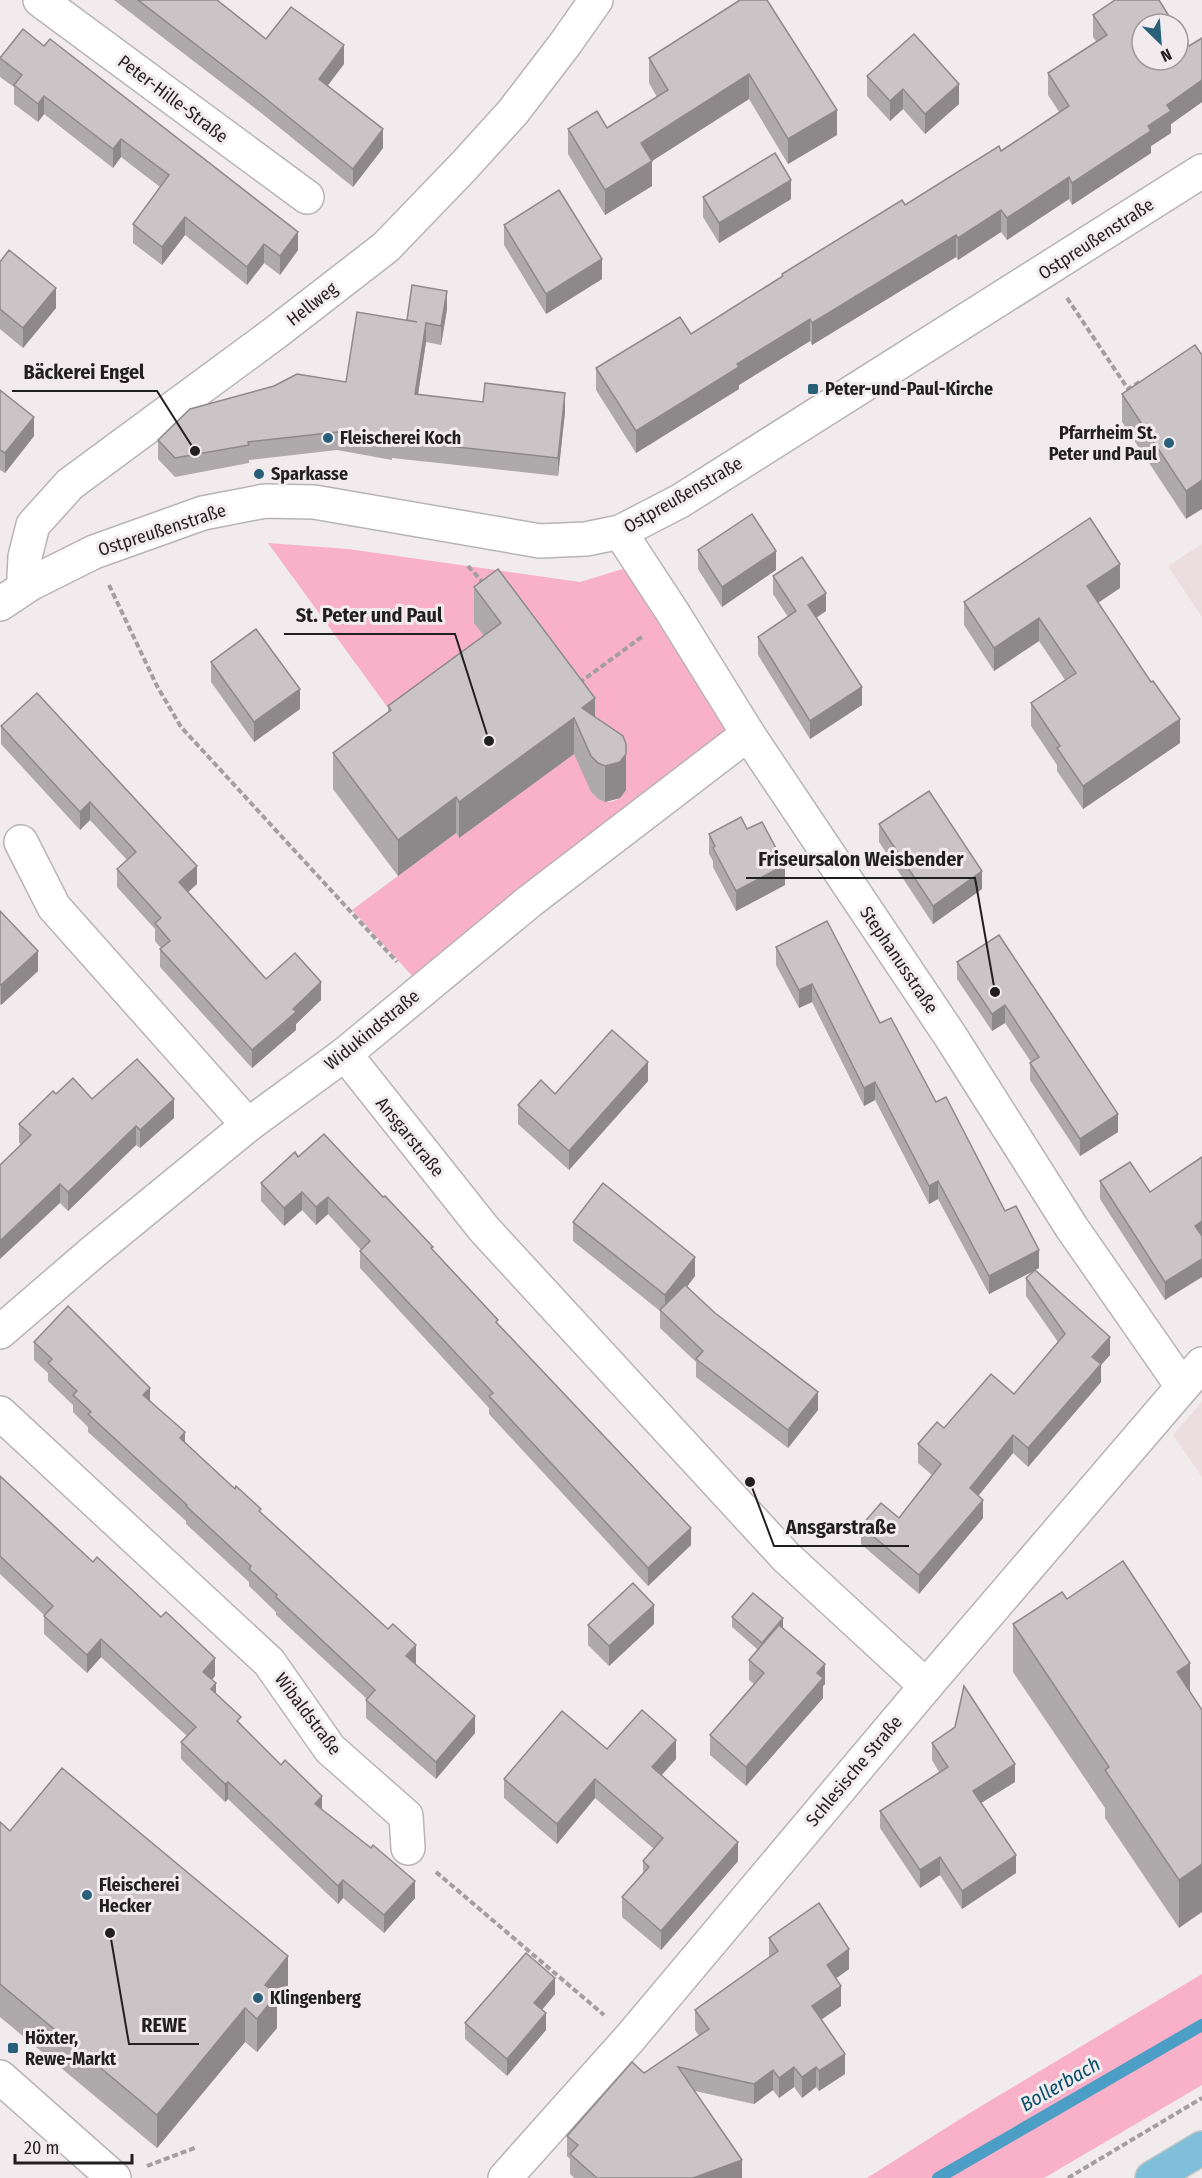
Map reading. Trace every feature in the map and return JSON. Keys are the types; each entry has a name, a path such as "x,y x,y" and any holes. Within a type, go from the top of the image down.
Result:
{"main road":[{"path":"1152,2178 1202,2148"}],"street":[{"name":"Peter-Hille-Straße","path":"40,0 306,197"},
{"name":"Hellweg","path":"30,584 24,578 33,525 70,484 275,333 386,247 513,112 596,0"},
{"name":"Ostpreußenstraße","path":"0,604 30,584 94,552 203,513 265,501 314,501 540,541 586,539 620,532 680,501 1202,171"},
{"name":"Stephanusstraße","path":"620,532 674,613 748,734 951,1037 1072,1228 1192,1375"},
{"name":"Widukindstraße","path":"0,1332 93,1252 248,1125 345,1054 539,894 748,734"},
{"path":"21,842 54,907 248,1125"},
{"name":"Ansgarstraße","path":"345,1054 492,1238 786,1557 926,1686"},
{"name":"Schlesische Straße","path":"505,2178 630,2038 926,1686 1192,1375"},
{"name":"Wibaldstraße","path":"0,1413 269,1662 330,1749 406,1816 408,1848"},
{"path":"0,2077 114,2178"}],"path":[{"path":"1048,270 1128,389 1148,377"},
{"path":"430,522 491,592"},
{"path":"94,552 140,651 181,727 423,989"},
{"path":"574,687 674,613"},
{"path":"408,1848 630,2038"},
{"path":"1068,2178 1202,2098"},
{"path":"114,2178 197,2147"}],"shaded area":[{"path":"268,543 348,549 580,582 629,567 729,730 414,978 352,910 456,833 458,837 574,754 590,776 591,792 602,801 614,801 619,798 625,788 626,780 488,643 404,730"},
{"path":"1202,544 1202,617 1168,566"},
{"path":"1202,1402 1202,1477 1173,1435"},
{"path":"1202,1974 1202,2085 1044,2178 867,2178 968,2114"}],"building":[{"path":"138,0 217,0 266,39 291,7 344,45 319,79 383,129 353,169"},
{"path":"740,0 767,0 837,110 788,139 749,74 641,143 652,161 605,190 568,129 597,111 607,128 668,90 649,58"},
{"path":"1115,0 1159,0 1166,12 1130,12 1130,72 1190,72 1190,45 1202,38 1202,80 1167,105 1171,111 1148,126 1151,131 1072,183 1069,177 1007,218 1001,210 958,238 956,235 812,323 810,319 737,364 739,367 636,431 596,368 680,317 691,334 783,276 782,274 902,200 905,205 999,146 1001,151 1069,106 1048,73 1107,35 1093,15"},
{"path":"23,29 44,46 50,39 298,232 280,256 264,244 247,267 185,217 162,247 133,224 169,175 121,139 113,149 44,96 38,104 14,85 22,75 0,58"},
{"path":"914,34 959,84 925,114 903,89 890,101 867,76"},
{"path":"775,153 791,180 719,223 703,197"},
{"path":"559,190 602,259 546,294 504,225"},
{"path":"9,250 56,288 23,328 0,309 0,262"},
{"path":"412,285 447,291 441,326 426,323 415,394 483,402 485,383 565,393 558,458 392,441 337,432 248,442 249,445 175,458 158,440 190,409 274,386 297,374 346,382 357,312 417,322 407,320"},
{"name":"Pfarrheim St. Peter und Paul","path":"1195,345 1202,355 1202,480 1186,491 1122,394"},
{"path":"0,390 34,417 5,453 0,450"},
{"path":"752,514 776,551 722,587 698,550"},
{"path":"1090,518 1120,564 1087,586 1151,682 1153,681 1180,719 1083,786 1057,748 1060,746 1031,703 1076,673 1039,618 994,648 964,602"},
{"path":"802,557 826,593 808,605 862,687 810,721 758,637 796,611 773,576"},
{"path":"498,569 595,698 582,708 623,736 626,754 620,762 605,766 598,763 591,756 574,718 459,802 456,797 398,840 333,753 391,710 388,706 501,623 474,587"},
{"path":"256,629 300,689 254,722 211,662"},
{"path":"37,693 197,866 179,882 266,979 295,953 321,982 293,1009 296,1012 252,1050 160,949 170,941 155,923 161,918 117,869 136,852 90,802 80,812 1,726"},
{"path":"929,791 982,871 933,906 879,824"},
{"path":"741,817 747,829 762,822 785,865 736,891 713,848 715,846 709,834"},
{"path":"0,911 38,951 1,985 0,984"},
{"path":"827,921 880,1023 891,1018 936,1102 946,1097 1005,1211 1016,1206 1039,1250 989,1276 938,1181 929,1186 875,1082 864,1088 812,984 799,990 776,947"},
{"path":"999,935 1118,1114 1080,1139 1030,1063 1039,1057 1005,1005 992,1014 957,962"},
{"path":"612,1030 648,1062 569,1151 518,1105 541,1080 555,1094"},
{"path":"137,1059 174,1099 140,1130 136,1126 68,1192 60,1184 0,1241 0,1165 31,1135 19,1124 53,1091 56,1094 73,1078 92,1099"},
{"path":"324,1134 433,1247 431,1248 498,1320 496,1322 691,1528 648,1568 489,1396 493,1393 360,1251 370,1241 328,1197 316,1207 302,1192 284,1208 261,1183 295,1152 298,1157"},
{"path":"1202,1157 1202,1221 1195,1226 1202,1236 1202,1259 1165,1282 1100,1181 1130,1162 1150,1192"},
{"path":"603,1183 695,1257 665,1295 573,1222"},
{"path":"1035,1270 1110,1337 1092,1357 1101,1364 1028,1448 1013,1435 970,1488 983,1500 919,1575 861,1526 881,1503 899,1518 941,1464 918,1444 937,1422 944,1428 991,1374 1014,1394 1065,1334 1026,1278"},
{"path":"685,1285 715,1313 818,1392 788,1430 696,1359 703,1351 660,1310"},
{"path":"68,1306 150,1388 143,1395 185,1432 180,1438 235,1489 236,1486 261,1509 259,1511 388,1629 393,1624 416,1645 406,1656 475,1716 436,1762 366,1700 375,1690 276,1597 277,1595 249,1569 251,1566 88,1414 91,1412 73,1395 77,1391 48,1363 52,1359 34,1342"},
{"path":"0,1476 93,1562 97,1557 161,1617 166,1612 215,1658 203,1672 216,1683 211,1689 241,1717 237,1721 281,1765 285,1760 322,1796 315,1804 371,1848 373,1845 415,1881 384,1915 343,1880 338,1886 228,1782 225,1784 181,1742 196,1727 101,1639 87,1655 44,1616 53,1606 0,1556"},
{"path":"1123,1561 1190,1663 1177,1672 1202,1710 1202,1864 1179,1880 1105,1770 1109,1767 1013,1624 1062,1592 1067,1599"},
{"path":"633,1583 654,1605 609,1646 588,1625"},
{"path":"753,1593 783,1618 762,1643 732,1617"},
{"path":"779,1625 825,1664 817,1673 823,1678 746,1767 710,1735 764,1673 749,1660"},
{"path":"964,1686 1015,1764 973,1791 1016,1855 962,1891 940,1857 920,1870 880,1811 948,1767 932,1743 955,1727"},
{"path":"642,1710 676,1740 652,1767 738,1842 661,1931 622,1897 649,1867 643,1861 663,1838 595,1779 557,1824 504,1779 562,1711 607,1749"},
{"path":"62,1768 288,1956 265,1985 277,1994 257,2019 245,2008 157,2115 0,1984 0,1822 10,1831"},
{"path":"819,1903 849,1949 827,1965 841,1986 812,2006 845,2054 819,2071 816,2067 802,2077 794,2067 779,2078 773,2070 754,2084 678,2067 742,2160 693,2178 597,2178 570,2154 578,2145 567,2136 632,2062 644,2073 709,2029 695,2010 778,1951 769,1938"},
{"path":"526,1953 555,1978 534,2003 546,2013 507,2059 465,2023"}],"waterway":[{"name":"Bollerbach","path":"938,2178 1202,2025"}],"place":[{"name":"Peter-und-Paul-Kirche","path":"813,389"},
{"name":"Fleischerei Koch","path":"328,438"},
{"name":"Pfarrheim St. Peter und Paul","path":"1169,443"},
{"name":"Bäckerei Engel","path":"195,451"},
{"name":"Sparkasse","path":"259,474"},
{"name":"St. Peter und Paul","path":"489,741"},
{"name":"Friseursalon Weisbender","path":"995,992"},
{"name":"Ansgarstraße","path":"750,1482"},
{"name":"Fleischerei Hecker","path":"87,1895"},
{"name":"REWE","path":"110,1933"},
{"name":"Klingenberg","path":"258,1998"},
{"name":"Höxter, Rewe-Markt","path":"13,2048"}]}
